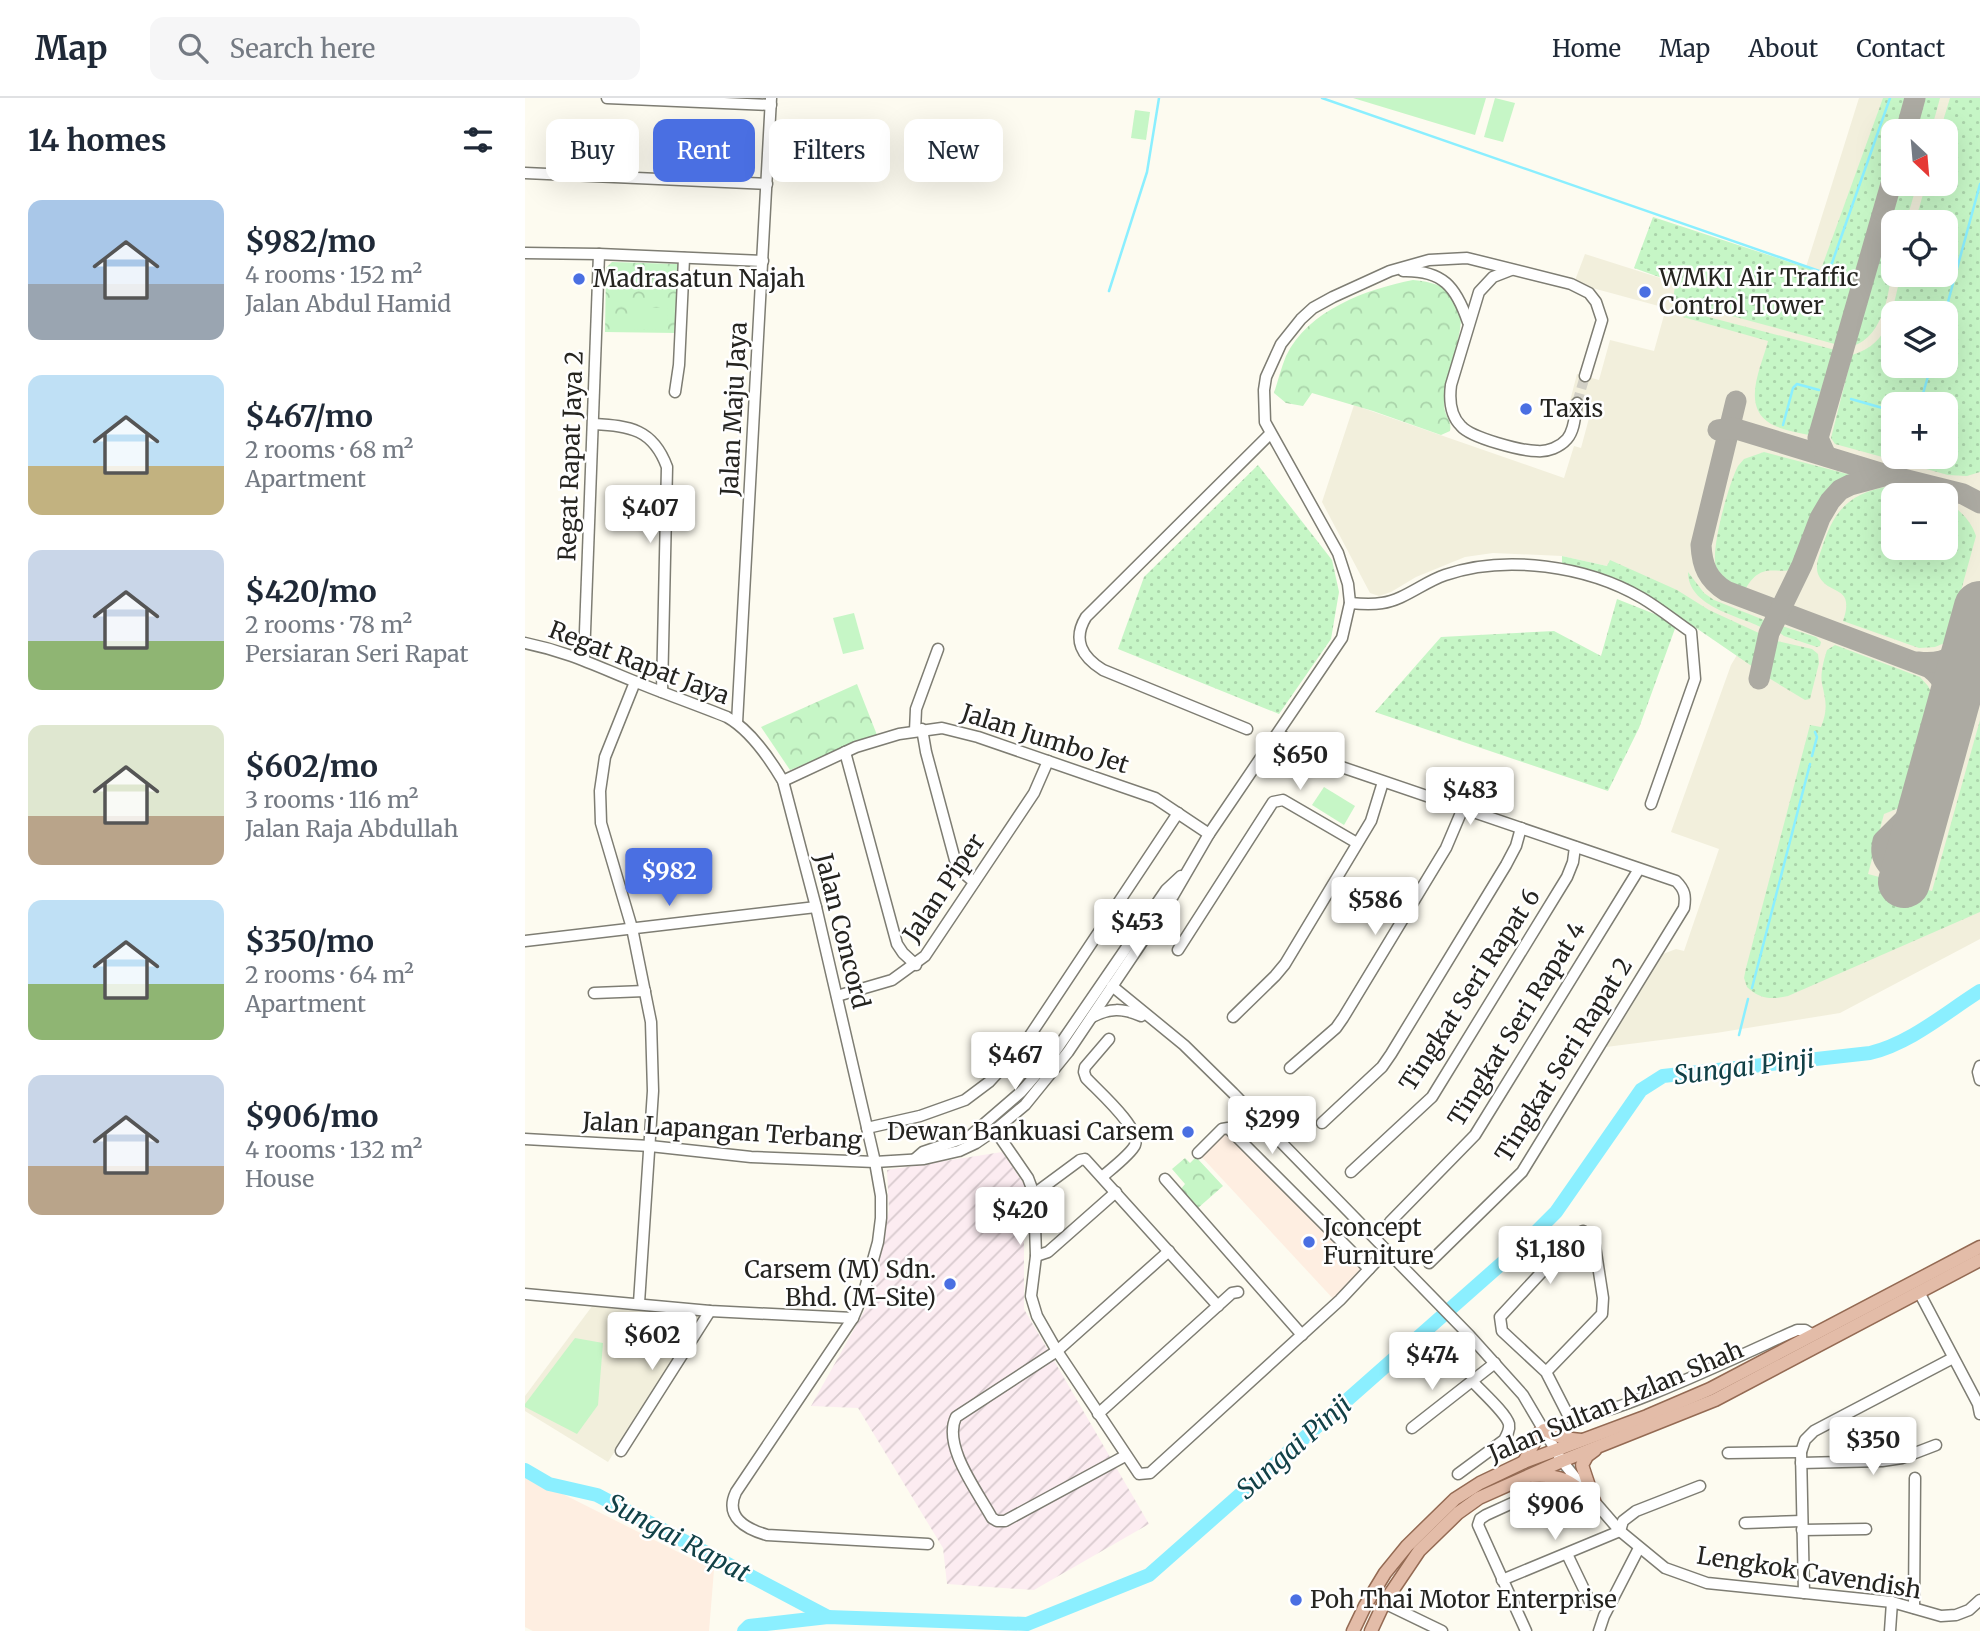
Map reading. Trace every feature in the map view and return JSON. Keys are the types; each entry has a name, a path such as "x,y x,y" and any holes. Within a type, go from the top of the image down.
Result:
{"main road":[{"name":"Jalan Sultan Azlan Shah","path":"1371,1631 1384,1603 1419,1550 1458,1513 1479,1498 1525,1469 1583,1440 1710,1389 1980,1247"},
{"name":"Jalan Sultan Azlan Shah","path":"1555,1455 1601,1446 1715,1400 1980,1260"},
{"path":"1583,1440 1542,1432 1525,1469 1565,1479 1594,1501"},
{"path":"1594,1501 1582,1465 1587,1456 1601,1446"},
{"name":"Jalan Sultan Azlan Shah","path":"1353,1631 1385,1573 1430,1521 1455,1499 1480,1483 1525,1469"}],"street":[{"path":"607,98 771,102"},
{"name":"Jalan Maju Jaya","path":"737,723 771,102"},
{"path":"525,173 767,184"},
{"path":"525,253 763,261"},
{"name":"Regat Rapat Jaya 2","path":"584,659 600,254"},
{"path":"675,392 679,365 684,258"},
{"name":"Jalan Lapangan Terbang","path":"525,1139 650,1146 751,1157 875,1162 915,1159 959,1151 995,1130 1028,1101 1068,1052 1173,896 1209,834 1342,638 1350,603 1348,584 1338,554 1265,422 1266,377 1270,364 1289,331 1313,308 1390,271 1429,260 1467,258 1571,284 1589,293 1596,302 1602,320 1592,357 1582,375"},
{"name":"Jalan Lapangan Terbang","path":"1390,271 1418,270 1446,281 1460,298 1468,321"},
{"path":"1511,270 1493,277 1483,286 1468,321 1450,398 1452,411 1461,427 1476,437 1544,451 1559,446 1567,439 1571,432 1575,405"},
{"path":"594,424 632,427 656,447 667,467 662,692"},
{"path":"1247,729 1103,670 1091,663 1082,653 1078,639 1080,626 1086,617 1270,434"},
{"path":"1350,603 1384,603 1467,568 1548,567 1584,574 1617,585 1642,598 1691,632 1695,679 1651,804"},
{"name":"Regat Rapat Jaya","path":"525,643 584,659 737,723"},
{"path":"938,649 916,709 918,730 955,860 960,870 974,882"},
{"path":"635,682 605,757 600,791 601,822 632,928 651,1022 653,1057 650,1146 639,1303"},
{"name":"Jalan Concord","path":"737,723 775,768 783,782 816,907 875,1162 881,1196 881,1218 872,1266 853,1318 731,1501 731,1510 756,1532 779,1536 928,1544"},
{"name":"Jalan Jumbo Jet","path":"783,782 845,752 918,730 942,727 1155,798 1209,834"},
{"path":"1279,734 1324,761 1639,869"},
{"path":"845,752 897,944 916,965"},
{"name":"Jalan Piper","path":"837,996 880,985 916,965 935,944 1034,793 1048,761"},
{"path":"1233,1017 1280,970 1377,807 1383,782"},
{"path":"1178,950 1273,802 1283,800 1357,843"},
{"path":"1290,1068 1336,1028 1343,1018 1446,848 1463,808"},
{"path":"867,1128 931,1112 965,1100 989,1082 1025,1043 1178,813"},
{"path":"1322,1122 1382,1067 1391,1054 1506,865 1516,846 1521,828"},
{"name":"Tingkat Seri Rapat 6","path":"1351,1172 1432,1097 1567,877 1575,847"},
{"name":"Tingkat Seri Rapat 2","path":"1429,1263 1522,1172 1683,908 1686,897 1683,888 1676,881 1639,869"},
{"name":"Tingkat Seri Rapat 4","path":"1390,1222 1475,1135 1639,869"},
{"name":"Jalan Lapangan Terbang","path":"915,1159 923,1152 970,1136 1002,1110 1042,1067 1166,890 1185,872"},
{"path":"525,941 816,907"},
{"path":"1066,1035 1109,988 1112,973 1148,916"},
{"path":"1128,964 1120,986 1131,1002"},
{"path":"1109,988 1131,1002 1184,1045 1385,1252"},
{"path":"1109,988 1181,1048 1385,1252"},
{"path":"594,993 645,991"},
{"path":"1091,1017 1111,1009 1125,1009 1141,1016"},
{"path":"1102,1177 1132,1149 1136,1139 1130,1125 1086,1078 1084,1072 1085,1067 1109,1039"},
{"path":"1980,1066 1980,1080"},
{"path":"1002,1110 995,1123 995,1130 1028,1178 1034,1194 1036,1256 1031,1296 1037,1316 1056,1351 1139,1474 1150,1473 1302,1335 1385,1252"},
{"path":"1198,1153 1222,1129 1229,1128 1369,1269"},
{"path":"970,1136 984,1130 995,1130"},
{"path":"1034,1194 1085,1159 1218,1306"},
{"path":"1165,1179 1302,1335"},
{"path":"1036,1256 1048,1252 1116,1192"},
{"path":"1546,1372 1602,1314 1603,1298 1595,1246 1591,1236 1583,1231 1577,1234 1500,1317 1499,1324 1502,1331 1546,1372 1569,1417 1576,1420 1639,1399 1797,1330 1805,1330 1813,1335"},
{"path":"1125,1456 1005,1521 997,1521 992,1518 954,1448 951,1426 956,1417 1056,1351 1169,1251"},
{"name":"Lengkok Cavendish","path":"1385,1252 1493,1365 1542,1432 1555,1455 1620,1531 1665,1568 1699,1580 1892,1602 1941,1616 1956,1615 1969,1610 1980,1600"},
{"path":"1098,1414 1232,1293 1238,1292"},
{"path":"1919,1292 1979,1407"},
{"path":"525,1294 710,1311 853,1318"},
{"path":"621,1451 710,1311"},
{"path":"1804,1593 1801,1457 1805,1440 1814,1431 1953,1358"},
{"path":"1412,1428 1493,1365"},
{"path":"1458,1474 1504,1440 1508,1433 1509,1424 1472,1381"},
{"path":"1728,1453 1882,1461 1902,1458 1936,1446"},
{"path":"1914,1608 1915,1478"},
{"path":"1526,1631 1478,1525 1480,1519 1565,1479"},
{"path":"1502,1580 1620,1531 1623,1521 1629,1515 1700,1486"},
{"path":"1745,1523 1866,1529"},
{"path":"1599,1631 1639,1548"},
{"path":"1567,1554 1591,1604"},
{"path":"1890,1631 1892,1602"},
{"path":"1384,1603 1442,1631"}],"shaded area":[{"path":"1859,98 1980,98 1980,939 1840,1013 1606,1047 1663,954 1676,949 1684,951 1719,849 1671,832 1731,665 1740,650 1607,566 1562,556 1493,553 1465,557 1416,577 1391,592 1379,596 1370,593 1322,502 1354,405 1564,478 1574,446 1581,448 1592,407 1570,401 1577,374 1599,380 1610,340 1654,351 1666,308 1574,283 1585,254 1673,282 1676,286 1820,272 1806,267"},
{"path":"1227,1125 1370,1275 1337,1303 1198,1153"},
{"path":"1002,1152 1024,1184 1024,1309 1149,1524 1034,1590 947,1584 943,1548 858,1408 811,1406 871,1299 889,1210 887,1170"},
{"path":"593,1305 703,1315 608,1462 525,1411 525,1396"},
{"path":"525,1475 714,1570 709,1631 533,1631 525,1627"}],"green space":[{"path":"1353,98 1486,98 1475,135"},
{"path":"1495,98 1515,103 1503,142 1484,137"},
{"path":"1883,98 1911,98 1905,119 1881,119 1881,196 1884,196 1842,346 1673,300 1673,282 1634,268 1653,217 1820,272"},
{"path":"1922,98 1940,98 1934,119 1916,119"},
{"path":"1950,98 1980,98 1980,472 1967,476 1948,475 1926,469 1958,469 1958,392 1881,392 1881,457 1835,444 1831,438 1852,355 1865,350 1881,335 1881,378 1958,378 1958,301 1895,301 1898,287 1958,287 1958,210 1918,210 1923,196 1958,196 1958,119 1944,119"},
{"path":"1135,110 1150,112 1146,140 1131,138"},
{"path":"1896,196 1914,196 1909,210 1892,210"},
{"path":"1881,247 1881,287 1889,287 1886,301 1881,301 1881,317 1877,326 1866,338 1853,346"},
{"path":"612,262 678,264 676,333 605,332 606,268"},
{"path":"1413,280 1437,285 1452,294 1459,305 1459,336 1444,400 1450,431 1441,435 1312,393 1303,406 1286,403 1274,393 1286,356 1309,326 1324,314 1358,296"},
{"path":"632,308 667,308 668,329 632,330"},
{"path":"1693,313 1839,351 1817,428 1809,435 1775,426 1762,416 1755,396 1758,374 1768,341 1683,317"},
{"path":"1764,452 1851,475 1829,492 1814,514 1798,566 1784,571 1765,571 1746,588 1729,581 1716,567 1716,546 1726,501 1738,466 1744,459"},
{"path":"1258,465 1332,560 1339,592 1331,639 1279,714 1118,649 1144,577"},
{"path":"1881,488 1881,560 1958,560 1958,510 1974,530 1976,536 1947,642 1935,647 1919,648 1843,621 1846,601 1843,595 1822,581 1818,574 1820,554 1838,513 1854,498"},
{"path":"1562,556 1607,566 1610,560 1677,590 1709,610 1761,634 1763,638 1756,669 1667,608 1562,565"},
{"path":"1688,572 1704,593 1714,600 1764,620 1763,625 1761,627 1727,613 1705,601 1690,584"},
{"path":"1617,599 1677,623 1639,728 1608,791 1375,712 1441,637 1554,631 1601,656"},
{"path":"854,613 864,649 843,654 833,618"},
{"path":"1776,624 1816,637 1821,642 1820,646 1784,636 1776,630"},
{"path":"1772,640 1812,649 1818,654 1819,663 1810,699 1805,700 1767,677"},
{"path":"1835,645 1920,677 1933,696 1899,808 1884,814 1868,874 1932,891 1980,720 1980,912 1788,996 1766,998 1747,987 1744,978 1810,725 1821,727 1825,716 1822,671 1827,650"},
{"path":"857,684 877,735 790,770 761,727"},
{"path":"1324,787 1355,806 1344,825 1312,805"},
{"path":"1196,1157 1223,1186 1198,1208 1181,1189 1185,1184 1172,1169 1185,1158 1190,1163"},
{"path":"575,1338 603,1343 598,1405 577,1434 525,1407"}],"waterway":[{"path":"1109,291 1147,172 1159,98"},
{"path":"1322,98 1822,272 1832,263 1890,98"},
{"path":"1948,301 1980,184"},
{"path":"1923,392 1928,378"},
{"path":"1783,425 1793,388 1797,384 1819,390"},
{"path":"1851,399 1881,408"},
{"path":"1812,756 1817,737 1815,732"},
{"path":"1752,988 1810,764"},
{"name":"Sungai Pinji","path":"744,1631 749,1626 828,1617 1027,1624 1149,1575 1526,1242 1556,1212 1641,1090 1663,1076 1870,1053 1914,1035 1980,991"},
{"path":"1739,1035 1748,999"},
{"name":"Sungai Rapat","path":"525,1470 549,1484 597,1495 828,1617"}],"taxiway":[{"path":"1909,119 1915,98"},
{"path":"1826,456 1818,438 1888,196"},
{"path":"1736,401 1701,545 1703,560 1710,577 1726,591 1930,668 1940,678 1946,690 1949,717"},
{"path":"1718,430 1733,428 1887,475 1963,494 1980,503"},
{"path":"1759,679 1769,633 1830,501 1840,490 1850,485 1887,475"},
{"path":"1918,662 1939,662 1954,655 1966,642 1975,624"},
{"path":"1933,780 1924,861 1909,873 1896,871 1884,859 1883,841 1910,814 1933,780"}],"runway":[{"path":"1904,882 1980,607"}],"tunnel":[{"path":"1577,403 1585,376"}],"place":[{"name":"Madrasatun Najah","path":"579,279"},
{"name":"WMKI Air Traffic Control Tower","path":"1645,292"},
{"name":"Taxis","path":"1526,409"},
{"name":"Dewan Bankuasi Carsem","path":"1188,1132"},
{"name":"Jconcept Furniture","path":"1309,1242"},
{"name":"Carsem (M) Sdn. Bhd. (M-Site)","path":"950,1284"},
{"name":"Poh Thai Motor Enterprise","path":"1296,1600"}]}
